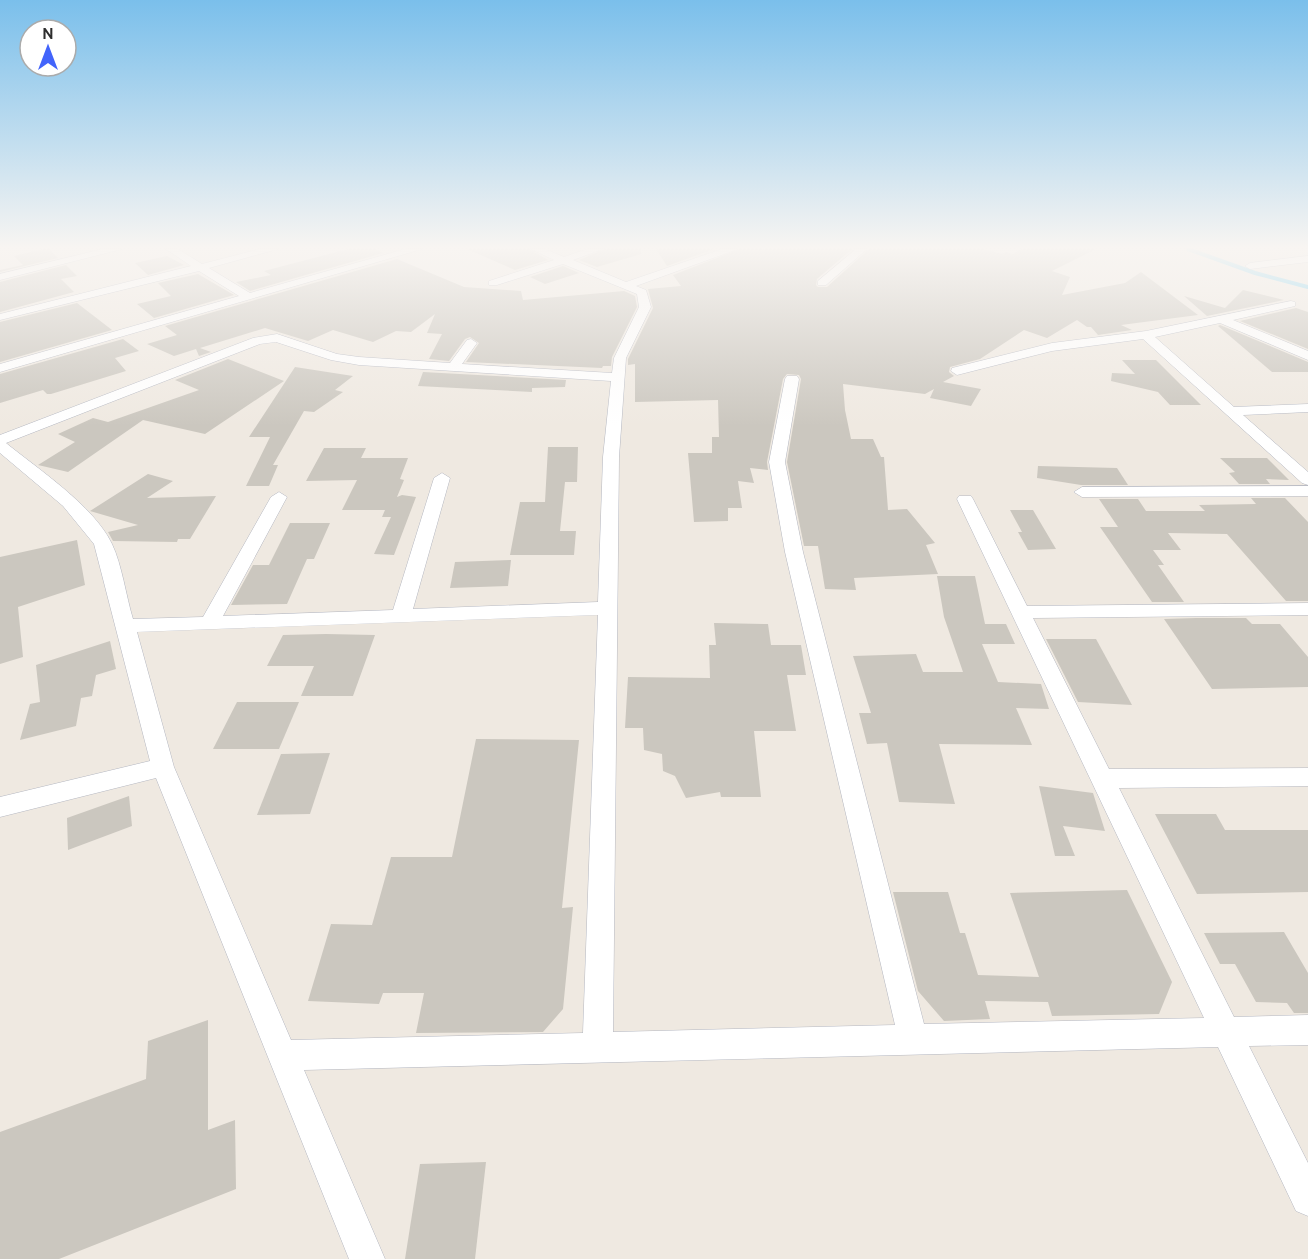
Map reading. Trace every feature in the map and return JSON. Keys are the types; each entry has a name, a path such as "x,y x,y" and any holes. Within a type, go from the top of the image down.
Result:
{"street":[{"path":"0,317 37,308"},
{"path":"0,368 210,308"},
{"path":"598,1047 610,477 616,377 620,358 645,308"},
{"path":"957,370 1052,347 1146,334 1273,308"},
{"path":"1221,319 1308,356"},
{"path":"1146,334 1308,480"},
{"path":"0,440 265,338 277,338 335,357 616,377"},
{"path":"453,367 471,343"},
{"path":"792,379 777,462 794,552 913,1040"},
{"path":"1231,411 1308,408"},
{"path":"0,445 93,527 103,544 163,767 367,1259"},
{"path":"401,616 442,478"},
{"path":"1082,492 1308,490"},
{"path":"210,622 279,497"},
{"path":"965,499 1308,1199"},
{"path":"126,626 608,608"},
{"path":"1020,612 1308,609"},
{"path":"0,807 163,767"},
{"path":"1102,779 1308,777"},
{"path":"282,1055 1308,1030"}],"building":[{"path":"0,308 16,308 0,312"},
{"path":"58,308 83,308 112,330 0,362 0,322"},
{"path":"142,308 190,308 154,318"},
{"path":"228,308 637,308 612,357 611,366 602,368 466,362 479,343 470,337 465,339 449,361 429,359 442,334 427,333 435,314 411,332 396,331 373,342 333,330 308,341 265,328 200,348 211,352 199,356 196,349 174,356 147,344 177,335 165,326"},
{"path":"653,308 1188,308 1198,315 1121,325 1132,330 1098,335 1091,327 1077,320 1047,338 1024,330 980,359 950,367 949,372 954,376 943,382 981,389 971,406 930,398 934,389 925,394 843,384 851,439 873,439 881,457 884,457 888,510 907,509 935,543 926,545 938,574 854,578 856,590 825,589 818,546 804,546 787,462 801,379 799,375 787,374 783,379 767,462 768,470 750,468 754,483 738,481 742,508 728,508 728,521 694,522 688,453 712,453 712,437 719,437 718,400 635,402 635,364 628,365 628,359"},
{"path":"1198,308 1224,308 1247,308 1207,316"},
{"path":"1296,308 1308,312 1308,349 1240,321"},
{"path":"1218,326 1308,362 1308,372 1272,372"},
{"path":"123,339 139,351 115,358 126,371 51,394 43,390 0,403 0,374"},
{"path":"228,359 284,381 205,434 143,420 68,472 38,465 75,442 58,434 93,418 108,422 199,390 175,380"},
{"path":"1122,360 1156,360 1201,405 1170,405 1158,392 1111,381 1112,373 1135,374"},
{"path":"295,367 353,376 335,390 343,392 314,412 304,411 273,465 278,465 269,486 246,486 270,437 249,437"},
{"path":"423,372 566,380 565,387 532,388 532,392 418,386"},
{"path":"548,447 578,447 577,482 565,482 560,531 576,531 574,555 510,555 520,502 545,502"},
{"path":"324,448 366,448 361,458 408,458 400,479 404,480 397,497 402,495 416,497 394,555 374,554 391,517 382,517 385,510 342,510 357,480 306,481"},
{"path":"1220,458 1267,458 1289,480 1266,479 1270,484 1239,484 1229,473 1235,472"},
{"path":"1038,466 1117,468 1128,485 1081,485 1037,478"},
{"path":"148,474 173,481 147,498 216,496 190,539 178,539 177,542 113,541 108,532 138,525 90,511"},
{"path":"1251,498 1285,498 1308,522 1308,601 1286,601 1227,534 1168,533 1181,550 1153,550 1164,565 1158,565 1184,602 1152,602 1100,527 1118,527 1099,499 1138,499 1146,511 1205,511 1199,505 1256,504"},
{"path":"1010,510 1033,510 1056,549 1028,550 1018,532 1022,532"},
{"path":"290,523 330,523 314,559 307,559 287,604 231,605 253,565 269,565"},
{"path":"77,540 85,585 18,607 23,657 0,664 0,557"},
{"path":"511,560 508,586 450,588 455,562"},
{"path":"937,576 975,576 985,624 1006,624 1015,644 982,644 998,682 1041,684 1049,709 1016,708 1032,745 939,744 955,804 899,802 887,743 867,744 859,713 871,713 853,656 916,654 923,672 963,672 944,617"},
{"path":"1246,618 1252,624 1280,624 1308,657 1308,687 1212,689 1164,619"},
{"path":"714,623 768,624 771,645 801,645 806,675 787,675 796,731 754,731 761,797 721,797 720,792 686,798 675,776 663,771 662,754 644,750 643,728 625,728 628,677 710,678 709,645 716,645"},
{"path":"283,635 375,635 353,696 301,696 314,666 267,666"},
{"path":"1046,639 1096,639 1132,705 1078,702"},
{"path":"110,641 116,669 96,675 92,696 81,698 76,726 20,740 30,704 40,702 36,665"},
{"path":"237,702 299,702 279,749 213,749"},
{"path":"476,739 579,740 562,908 573,907 563,1009 543,1032 416,1033 424,993 383,993 379,1004 308,1001 331,924 372,925 391,857 452,857"},
{"path":"330,753 310,814 257,815 281,754"},
{"path":"1039,786 1093,793 1105,831 1063,826 1075,856 1055,856"},
{"path":"129,796 132,826 68,850 67,818"},
{"path":"1155,814 1216,814 1225,830 1308,830 1308,892 1197,894"},
{"path":"1127,890 1172,982 1159,1014 1052,1016 1048,1002 985,1001 990,1019 944,1021 918,991 893,892 948,892 960,933 965,933 978,975 1039,977 1010,893"},
{"path":"1284,932 1308,973 1308,1013 1294,1013 1287,1003 1256,1002 1235,964 1220,964 1204,933"},
{"path":"208,1020 208,1130 235,1120 236,1189 59,1259 0,1259 0,1132 146,1079 148,1041"},
{"path":"486,1162 475,1259 405,1259 420,1164"}]}
